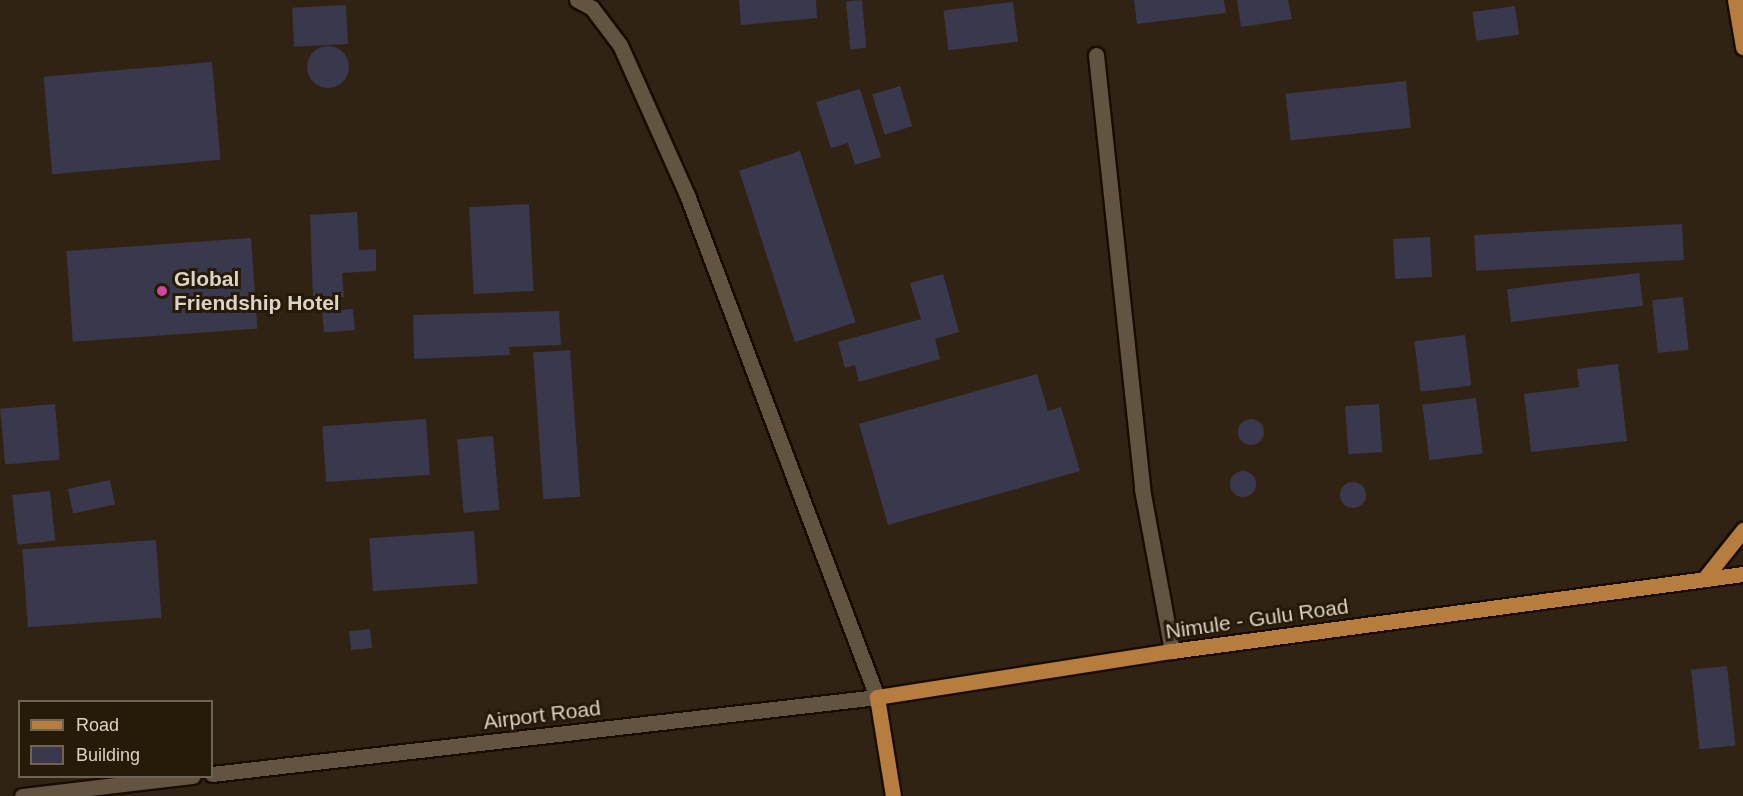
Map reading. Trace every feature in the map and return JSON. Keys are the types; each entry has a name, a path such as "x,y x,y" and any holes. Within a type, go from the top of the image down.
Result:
{"main road":[{"path":"1735,0 1743,47"},
{"path":"1704,579 1743,530"},
{"name":"Nimule - Gulu Road","path":"877,697 1172,651 1743,574"},
{"path":"877,697 893,796"}],"street":[{"path":"577,0 592,8 620,45 687,195 877,697"},
{"path":"1096,55 1142,489 1172,651"},
{"name":"Airport Road","path":"213,774 877,697"},
{"path":"22,796 184,778"}],"building":[{"path":"739,0 816,0 817,18 741,25"},
{"path":"862,0 866,48 850,49 846,1"},
{"path":"1134,0 1224,0 1226,13 1137,24"},
{"path":"1237,0 1288,0 1292,19 1241,27"},
{"path":"1013,2 1018,42 948,50 944,11"},
{"path":"346,5 348,44 294,47 292,8"},
{"path":"1515,6 1519,35 1476,41 1472,12"},
{"path":"328,46 336,47 343,52 348,59 348,75 343,82 336,87 328,88 320,87 313,82 308,75 307,67 308,59 313,52 320,47"},
{"path":"212,62 221,160 52,174 44,77"},
{"path":"1406,81 1411,128 1291,140 1286,94"},
{"path":"900,86 912,126 885,135 872,94"},
{"path":"860,89 881,157 855,165 848,143 831,148 816,102"},
{"path":"800,151 856,322 795,342 739,171"},
{"path":"529,204 534,291 474,294 469,207"},
{"path":"357,212 359,250 376,249 376,271 342,273 344,297 313,299 310,215"},
{"path":"1682,224 1684,260 1476,271 1474,235"},
{"path":"1430,237 1432,277 1395,279 1393,239"},
{"name":"Global Friendship Hotel","path":"251,238 257,329 73,342 66,251"},
{"path":"1639,273 1643,306 1511,322 1507,289"},
{"path":"943,274 959,332 935,339 940,359 859,382 855,365 845,368 838,342 921,319 910,283"},
{"path":"1683,297 1689,350 1658,353 1652,300"},
{"path":"353,309 355,330 324,333 322,312"},
{"path":"559,311 561,345 509,347 510,355 414,359 413,315"},
{"path":"1465,335 1471,386 1421,392 1414,341"},
{"path":"570,350 580,497 543,499 533,353"},
{"path":"1618,364 1627,441 1531,452 1524,394 1579,387 1577,369"},
{"path":"1037,374 1048,411 1061,407 1080,471 888,525 859,424"},
{"path":"1476,398 1483,454 1429,460 1422,405"},
{"path":"55,404 60,460 5,465 0,409"},
{"path":"1379,404 1382,452 1348,454 1345,406"},
{"path":"426,419 430,475 326,482 322,426"},
{"path":"1251,419 1260,423 1264,432 1260,441 1251,445 1242,441 1238,432 1242,423"},
{"path":"493,436 499,510 464,513 457,439"},
{"path":"1243,471 1252,475 1256,484 1252,493 1243,497 1234,493 1230,484 1234,475"},
{"path":"110,480 115,504 73,513 68,489"},
{"path":"1353,482 1362,486 1366,495 1362,504 1353,508 1344,504 1340,495 1344,486"},
{"path":"50,491 55,541 17,545 12,495"},
{"path":"474,531 478,584 373,591 369,538"},
{"path":"156,540 161,618 28,627 22,549"},
{"path":"370,629 372,648 351,650 349,631"},
{"path":"1727,666 1735,746 1700,749 1691,670"}],"place":[{"name":"Global Friendship Hotel","path":"162,291"}]}
